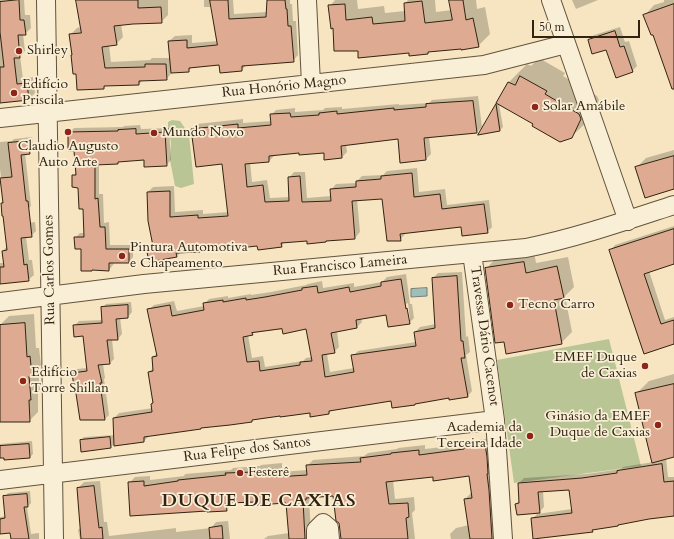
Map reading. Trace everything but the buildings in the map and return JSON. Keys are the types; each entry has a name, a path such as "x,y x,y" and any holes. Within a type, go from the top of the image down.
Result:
{"street":[{"name":"Rua Carlos Gomes","path":"46,0 54,539"},
{"path":"307,0 311,84"},
{"path":"551,0 628,221"},
{"name":"Rua Honório Magno","path":"0,118 484,65 566,44"},
{"name":"Rua Francisco Lameira","path":"0,302 152,283 526,248 556,242 628,221 674,205"},
{"name":"Travessa Dário Cacenot","path":"472,253 495,420 503,539"},
{"name":"Rua Felipe dos Santos","path":"0,480 495,420"},
{"path":"316,539 316,530 323,523 329,528 330,539"}],"green space":[{"path":"172,120 180,121 189,134 194,184 181,188 175,186 170,160 171,142 168,122"},
{"path":"609,339 641,466 514,483 497,360"}],"water":[{"path":"427,288 427,296 411,297 411,289"}],"place":[{"name":"Shirley","path":"19,51"},
{"name":"Edifício Priscila","path":"14,93"},
{"name":"Solar Amábile","path":"535,107"},
{"name":"Claudio Augusto Auto Arte","path":"68,132"},
{"name":"Mundo Novo","path":"154,133"},
{"name":"Pintura Automotiva e Chapeamento","path":"122,256"},
{"name":"Tecno Carro","path":"510,305"},
{"name":"EMEF Duque de Caxias","path":"645,366"},
{"name":"Edifício Torre Shillan","path":"23,381"},
{"name":"Ginásio da EMEF Duque de Caxias","path":"658,425"},
{"name":"Academia da Terceira Idade","path":"530,436"},
{"name":"Festerê","path":"240,473"}],"district":[{"name":"DUQUE DE CAXIAS","path":"259,502"}]}
